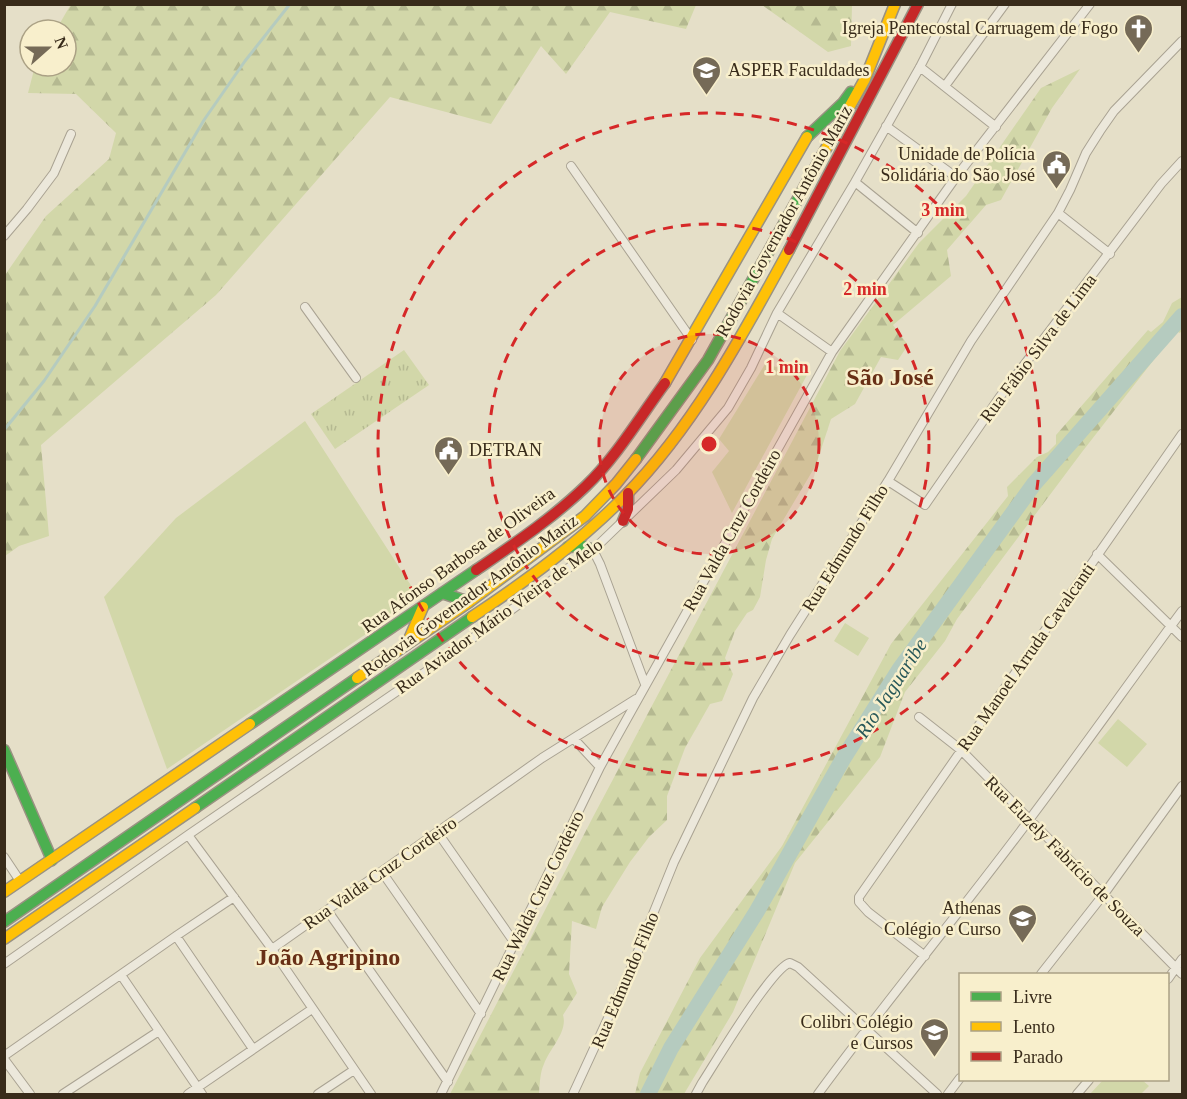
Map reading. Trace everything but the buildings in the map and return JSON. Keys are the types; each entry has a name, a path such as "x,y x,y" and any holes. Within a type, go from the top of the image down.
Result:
{"main road":[{"name":"Rodovia Governador Antônio Mariz","path":"4,922 470,603 585,516 616,484 653,438 708,360 865,79 895,4"},
{"name":"Rodovia Governador Antônio Mariz","path":"4,939 494,603 599,522 628,494 658,459 721,371 815,204 918,4"},
{"name":"Rua Afonso Barbosa de Oliveira","path":"4,892 531,532 593,479 644,414 693,340 807,137 843,103 881,42"},
{"path":"623,521 628,509 628,494"},
{"path":"568,547 583,546 593,550"},
{"path":"442,593 470,603"},
{"path":"406,645 423,607"},
{"path":"4,750 52,860"}],"street":[{"name":"Rua Aviador Mário Vieira de Melo","path":"4,963 447,657 593,550 676,470 728,408 751,368 777,314 920,67 952,4"},
{"path":"945,86 1005,4"},
{"name":"Rua Valda Cruz Cordeiro","path":"272,949 438,832 637,698 832,352 956,177 1086,6"},
{"name":"Rua Edmundo Filho","path":"573,1095 627,976 674,862 753,698 790,635 888,481 971,341 1058,213 1086,153 1100,131 1114,111 1181,46"},
{"path":"920,67 996,127"},
{"path":"886,126 956,177"},
{"path":"4,236 54,173 71,134"},
{"name":"Rua Fábio Silva de Lima","path":"888,481 925,505 999,398 1161,184 1182,160"},
{"path":"571,166 693,340"},
{"path":"855,182 918,233"},
{"path":"1058,213 1110,254"},
{"path":"305,307 356,378"},
{"path":"777,314 832,352"},
{"name":"Rua Manoel Arruda Cavalcanti","path":"925,956 861,905 859,897 1182,434"},
{"path":"593,550 645,684"},
{"path":"1097,554 1182,637"},
{"path":"818,1095 867,1028 1029,820 1182,611"},
{"name":"Rua Walda Cruz Cordeiro","path":"441,1095 600,767 637,698"},
{"name":"Rua Euzely Fabrício de Souza","path":"919,717 961,750 1179,970"},
{"path":"574,739 600,767"},
{"path":"1043,973 1104,894 1182,786"},
{"path":"438,832 514,942"},
{"path":"188,835 272,949 371,1095"},
{"path":"4,857 20,881"},
{"path":"382,872 481,1014"},
{"path":"30,1095 5,1061 120,975 234,897"},
{"path":"327,910 447,1082"},
{"path":"176,936 253,1049"},
{"path":"1179,970 1182,959"},
{"path":"696,1095 779,969 790,963 867,1028 937,1095"},
{"path":"120,975 200,1091"},
{"path":"188,1095 200,1091 253,1049 312,1009"},
{"path":"63,1095 159,1031"},
{"path":"318,1095 354,1070"},
{"path":"948,1095 959,1079"},
{"path":"1077,1095 1088,1081"}],"green space":[{"path":"71,4 696,4 686,29 610,12 566,74 541,46 491,124 390,97 216,295 41,445 49,536 19,546 5,556 5,275 46,216 109,159 116,133 76,94 28,93 32,78 78,78 78,18 63,18"},
{"path":"762,5 852,5 851,46 828,52"},
{"path":"1080,69 1052,108 1001,200 986,205 947,250 951,276 893,325 908,345 898,360 881,357 855,404 831,419 816,465 772,539 760,597 753,610 747,613 735,631 725,658 733,674 722,701 710,704 685,748 667,796 667,820 649,837 630,862 602,907 596,929 572,921 569,974 577,993 563,1015 561,1034 543,1067 539,1093 450,1094 593,817 840,351 919,243 966,196 1041,88"},
{"path":"1182,297 1182,330 1180,333 1176,331 957,619 945,641 905,692 880,757 795,863 733,1012 684,1094 635,1094 640,1073 700,958 782,846 891,644 1008,496 1007,487 1037,457 1048,452 1056,444 1056,435 1148,330 1151,332 1163,322 1172,303"},
{"path":"404,350 429,385 335,449 311,414"},
{"path":"765,364 807,375 732,513 712,472 729,451 719,439"},
{"path":"305,421 419,598 167,769 104,597 176,518"},
{"path":"845,623 869,638 858,656 834,641"},
{"path":"1118,719 1147,744 1127,767 1098,743"},
{"path":"1102,1081 1143,1081 1149,1086 1141,1094 1090,1094"}],"waterway":[{"path":"4,430 44,381 95,306 204,120 245,61 290,4"},
{"name":"Rio Jaguaribe","path":"648,1094 671,1048 757,911 843,759 899,670 1034,484 1182,316"}],"traffic: fast":[{"path":"807,137 843,103 851,92"},
{"path":"636,459 708,360 805,186"},
{"path":"568,547 583,546 593,550"},
{"path":"250,724 476,570"},
{"path":"442,593 469,602"},
{"path":"195,808 472,617"},
{"path":"4,922 357,678"},
{"path":"4,750 52,860"}],"traffic: slow":[{"path":"805,186 865,79 895,4"},
{"path":"665,383 807,137"},
{"path":"472,617 571,545 608,513 650,469 695,410 715,379 789,250"},
{"path":"357,678 469,602 585,516 636,459"},
{"path":"407,644 423,607"},
{"path":"4,892 250,724"},
{"path":"4,939 195,808"}],"traffic: jam":[{"path":"789,250 918,4"},
{"path":"476,570 547,520 586,486 618,449 665,383"},
{"path":"623,521 628,509 628,493"}],"place":[{"name":"Igreja Pentecostal Carruagem de Fogo","path":"1139,54"},
{"name":"ASPER Faculdades","path":"707,96"},
{"name":"Unidade de Polícia Solidária do São José","path":"1056,190"},
{"name":"DETRAN","path":"448,476"},
{"name":"Athenas Colégio e Curso","path":"1022,944"},
{"name":"Colibri Colégio e Cursos","path":"934,1058"}],"district":[{"name":"São José","path":"890,377"},
{"name":"João Agripino","path":"328,957"}]}
